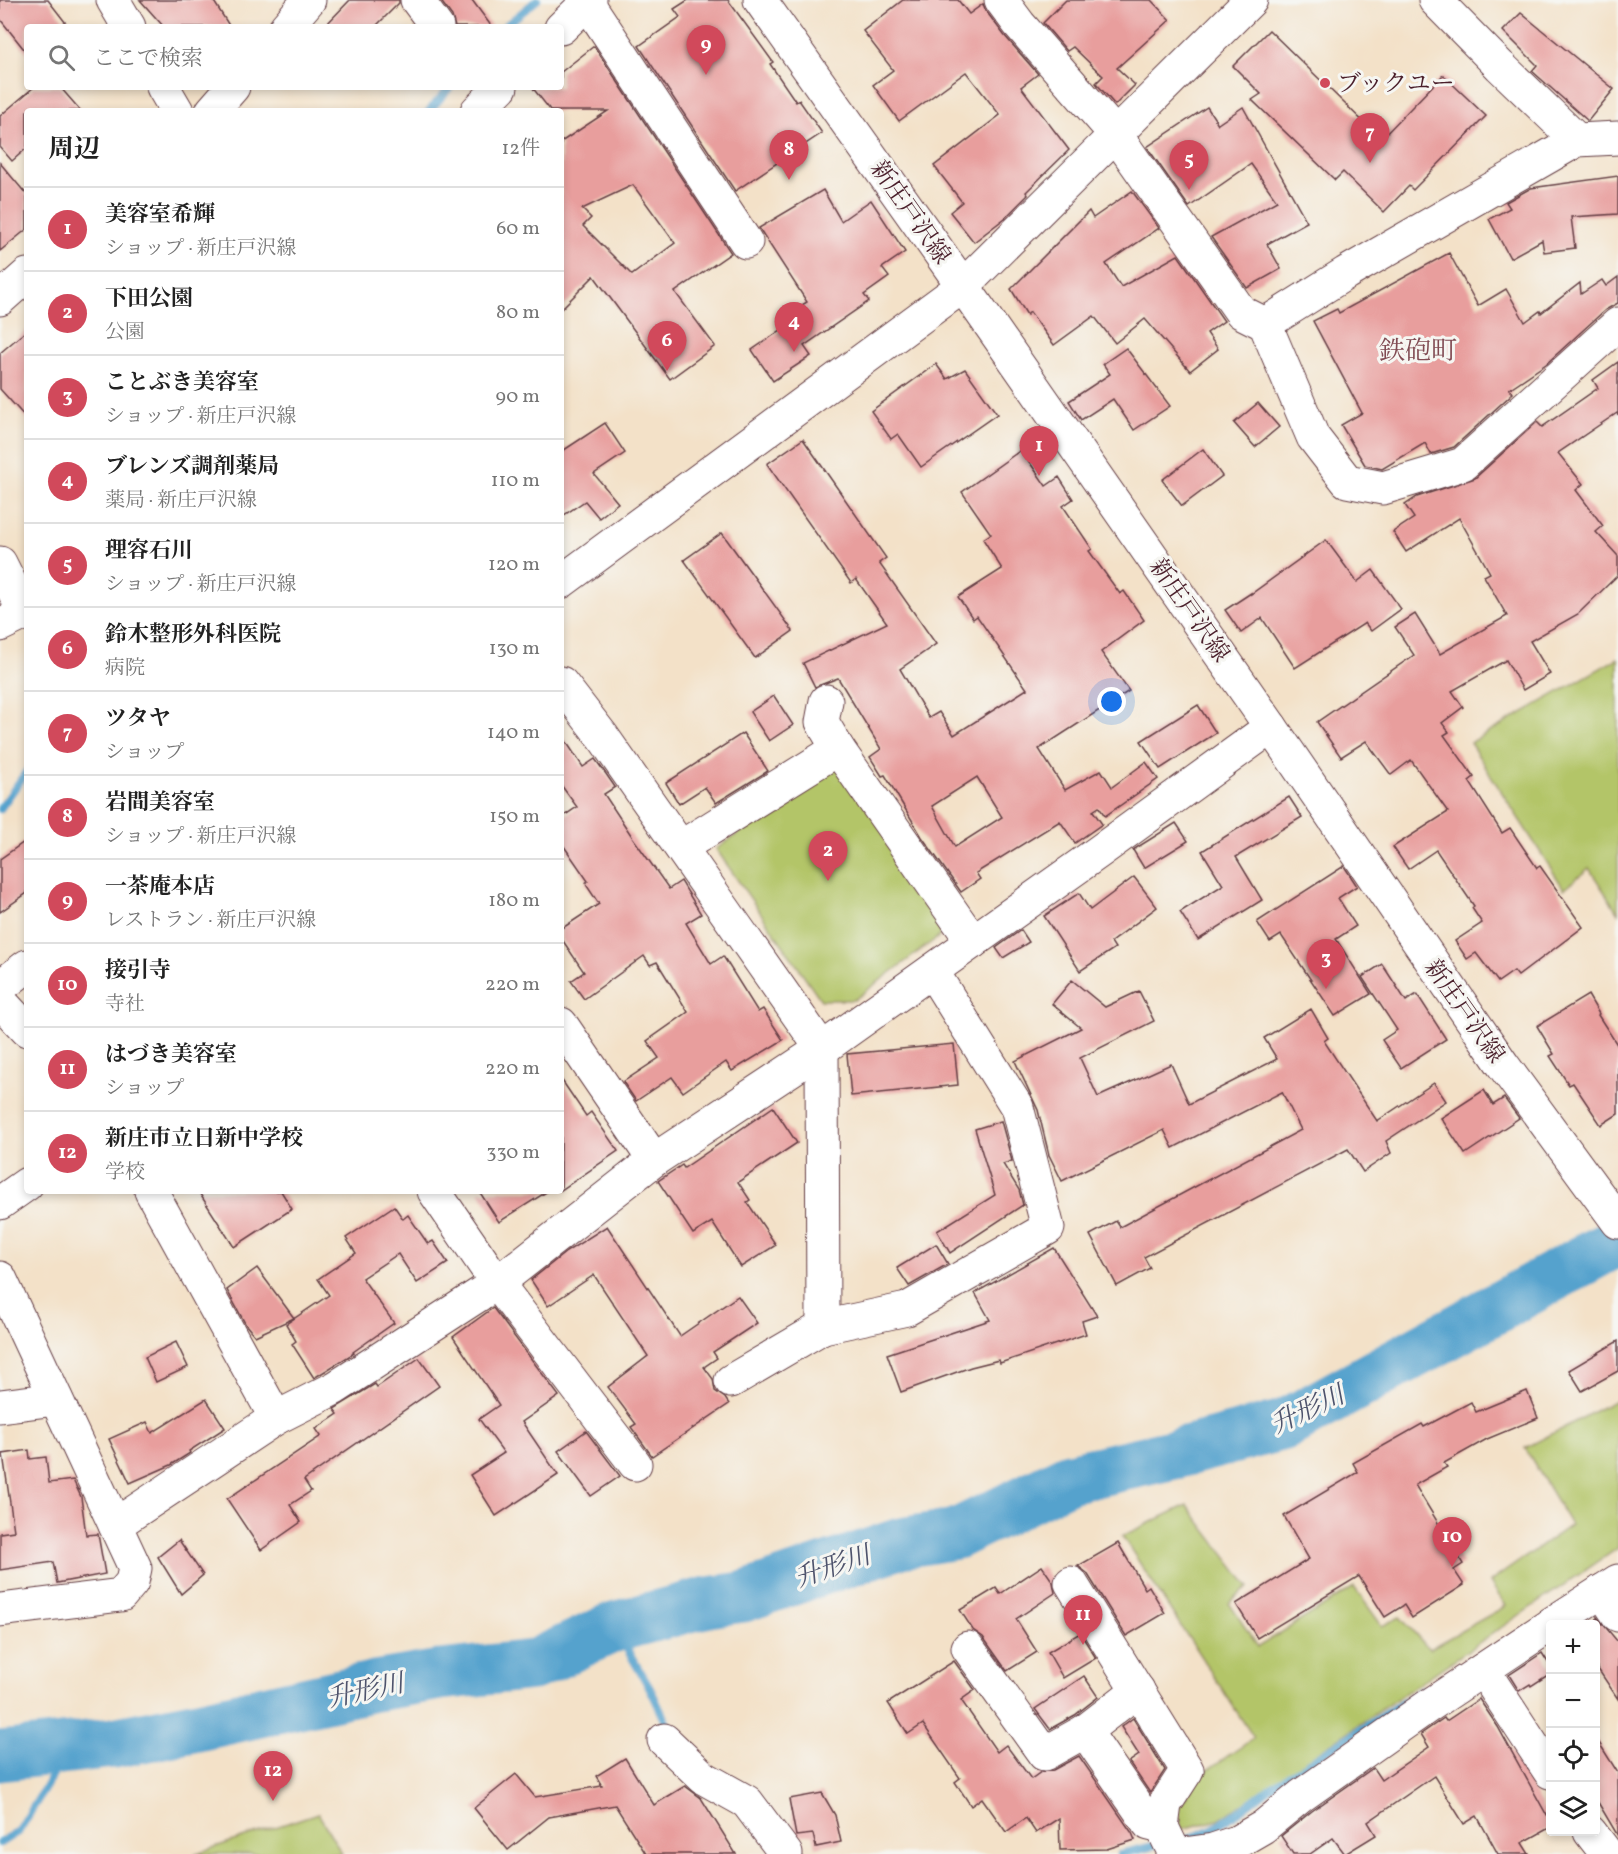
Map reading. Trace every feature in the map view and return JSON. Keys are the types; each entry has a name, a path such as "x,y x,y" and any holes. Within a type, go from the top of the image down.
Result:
{"street":[{"path":"113,0 127,24"},
{"path":"289,24 309,0"},
{"path":"417,0 434,24"},
{"name":"新庄戸沢線","path":"760,0 1271,727 1503,1065 1618,1222"},
{"path":"564,580 963,286 1251,0"},
{"path":"1436,0 1577,140"},
{"path":"564,25 589,1 746,242"},
{"path":"1016,8 1116,135 1241,312 1266,324 1313,437 1347,481 1383,488 1464,464 1618,324"},
{"path":"165,90 175,108"},
{"path":"215,108 230,90"},
{"path":"480,108 498,90"},
{"path":"1266,324 1346,273 1577,140 1618,138"},
{"path":"0,299 24,278"},
{"path":"0,564 24,611"},
{"path":"0,625 24,613"},
{"path":"564,686 603,737 822,1049 823,1326"},
{"path":"826,701 822,722 838,749 973,942"},
{"path":"115,1525 276,1418 335,1388 496,1283 654,1160 822,1049 932,972 1271,727"},
{"path":"681,847 838,749"},
{"path":"0,987 24,968"},
{"path":"731,1381 823,1326 907,1309 1048,1228 1017,1107 932,972"},
{"path":"0,1001 24,1027"},
{"path":"564,1028 654,1160"},
{"path":"0,1203 24,1186"},
{"path":"153,1194 276,1418"},
{"path":"436,1194 496,1283 635,1464"},
{"path":"0,1278 135,1568 132,1582 121,1595 0,1610"},
{"path":"0,1406 56,1399"},
{"path":"1071,1583 1187,1770 1165,1804 1168,1841"},
{"path":"1562,1620 1613,1596"},
{"path":"1184,1854 1221,1848 1263,1827 1300,1796 1427,1707 1546,1628"},
{"path":"968,1648 1044,1754 1085,1731 1138,1690"},
{"path":"1483,1670 1546,1764"},
{"path":"1085,1731 1149,1824 1168,1841"},
{"path":"664,1740 704,1778 747,1802 786,1854"},
{"path":"1593,1836 1607,1854"}],"green space":[{"path":"1618,658 1618,913 1589,868 1564,889 1470,743"},
{"path":"838,765 940,912 941,935 854,1000 821,1000 716,849"},
{"path":"1618,1399 1618,1548 1219,1820 1181,1829 1179,1807 1200,1775 1254,1738 1122,1536 1187,1505 1249,1587 1229,1603 1258,1647 1354,1587 1382,1626 1400,1617 1429,1649 1506,1606 1490,1582 1571,1525 1525,1448"},
{"path":"318,1813 342,1854 194,1854"}],"building":[{"path":"0,0 48,0 67,24 24,24 24,49 0,19"},
{"path":"140,0 213,0 228,24 161,24"},
{"path":"350,0 399,0 399,3 378,24 327,24"},
{"path":"440,0 472,0 490,24 454,24 452,16"},
{"path":"688,0 728,0 773,62 770,64 796,102 799,100 822,133 735,191 639,46 680,17 674,9"},
{"path":"903,0 958,0 969,14 983,4 1004,35 1038,74 1021,87 1069,150 1026,192 1028,195 1005,218 974,242 950,212 962,202 934,166 1000,115 966,72 899,121 873,85 893,70 863,31"},
{"path":"1066,0 1151,0 1170,20 1117,68 1135,85 1115,105 1096,83 1103,76 1073,47 1067,51 1043,23"},
{"path":"1521,13 1614,89 1588,121 1532,71 1537,65 1503,31"},
{"path":"1269,30 1381,139 1443,75 1486,116 1413,190 1409,186 1384,212 1343,172 1335,180 1252,100 1261,94 1233,66"},
{"path":"594,46 731,253 675,292 715,346 670,379 594,276 564,306 564,140 608,111 564,111 564,108 549,108 534,90 564,90 564,70","holes":["633,185 675,243 632,275 583,226 591,218 582,209"]},
{"path":"30,90 63,90 78,108 24,108 24,151 12,161 0,147 0,116"},
{"path":"1207,107 1218,124 1243,107 1307,222 1267,244 1281,269 1247,288 1211,237 1277,201 1251,164 1189,207 1147,147"},
{"path":"0,163 24,191 24,231 0,251"},
{"path":"1618,176 1618,214 1571,217 1575,248 1544,252 1542,240 1510,258 1489,219 1510,208 1506,202 1531,188"},
{"path":"823,190 841,221 871,200 905,252 882,268 889,277 864,295 869,301 804,346 811,356 773,381 752,350 807,312 802,305 807,302 759,228"},
{"path":"1132,191 1159,228 1106,264 1121,287 1178,255 1224,321 1207,333 1218,349 1190,371 1145,319 1115,343 1094,316 1054,345 1030,312 1027,315 1011,289 1089,211 1093,218"},
{"path":"1449,253 1478,306 1506,289 1525,322 1540,311 1541,313 1580,283 1581,294 1602,280 1606,286 1618,277 1618,303 1605,310 1546,364 1509,389 1513,393 1454,447 1431,454 1425,443 1382,469 1365,465 1341,425 1362,413 1313,321 1337,309 1339,313"},
{"path":"24,333 24,416 0,389 0,353"},
{"path":"1126,348 1170,406 1134,430 1113,399 1081,420 1069,401 1110,374 1103,364"},
{"path":"1618,362 1618,415 1617,413 1558,453 1583,484 1576,490 1603,526 1596,532 1618,556 1618,575 1578,614 1530,641 1550,674 1523,690 1506,660 1452,691 1463,707 1442,723 1449,732 1444,735 1474,777 1469,781 1502,833 1510,828 1537,868 1540,866 1583,927 1518,976 1514,971 1498,982 1476,953 1467,959 1455,941 1482,923 1472,908 1474,906 1436,850 1408,869 1393,847 1448,812 1411,760 1391,775 1366,741 1341,757 1317,722 1414,655 1395,627 1415,614 1440,654 1507,616 1484,576 1490,573 1459,518 1406,552 1393,532 1414,518 1405,505 1417,497 1475,478 1537,422 1542,427 1598,388 1593,380"},
{"path":"936,364 947,379 965,369 997,414 921,467 898,434 891,439 871,411"},
{"path":"1258,403 1279,427 1255,447 1234,423"},
{"path":"605,423 625,453 594,474 618,503 599,518 585,501 564,515 564,450"},
{"path":"803,439 886,558 879,563 936,644 900,669 929,718 939,712 954,735 1027,689 977,616 973,619 958,597 1002,569 983,539 991,534 962,492 1021,450 1046,486 1059,477 1073,499 1063,506 1092,549 1089,551 1120,594 1124,591 1144,620 1101,652 1129,691 1039,749 1065,790 1101,770 1112,787 1146,762 1158,779 1105,816 1099,807 1093,811 1102,824 1075,843 1060,821 976,873 980,879 961,892 922,837 885,775 882,776 870,757 881,749 838,678 815,687 803,663 887,623 856,579 851,583 767,464","holes":["977,777 1002,817 955,847 932,806"]},
{"path":"1203,449 1222,476 1182,506 1162,480"},
{"path":"722,533 793,631 755,658 684,560"},
{"path":"1326,540 1357,582 1373,570 1401,609 1371,631 1365,623 1295,668 1262,618 1241,633 1225,610"},
{"path":"774,696 793,725 769,741 750,712"},
{"path":"1198,705 1216,733 1160,769 1141,741"},
{"path":"743,733 768,771 716,803 705,787 679,804 666,783"},
{"path":"564,738 583,767 595,759 606,774 615,787 604,794 669,889 681,881 701,914 686,923 711,964 723,956 758,1012 763,1009 783,1040 732,1071 726,1062 683,1092 672,1077 636,1101 623,1082 659,1058 647,1041 688,1012 657,962 650,965 644,956 584,999 571,981 584,972 564,942 564,927 599,904 585,883 588,881 564,846 564,816 577,807 564,789"},
{"path":"1289,797 1302,817 1236,857 1262,900 1198,940 1180,912 1223,885 1202,851"},
{"path":"1176,823 1188,841 1144,868 1133,850"},
{"path":"24,842 24,895 0,912 0,859"},
{"path":"1344,866 1357,886 1338,898 1356,926 1336,939 1371,994 1335,1016 1281,935 1270,942 1257,922"},
{"path":"1134,877 1157,907 1111,942 1115,948 1080,971 1044,916 1079,893 1090,910"},
{"path":"1021,930 1029,942 1003,958 996,948"},
{"path":"1382,964 1406,1001 1417,994 1446,1039 1401,1068 1382,1040 1397,1030 1362,977"},
{"path":"1072,980 1105,1007 1139,991 1154,1021 1080,1058 1098,1097 1171,1064 1189,1104 1277,1059 1264,1038 1311,1009 1328,1038 1324,1041 1377,1121 1434,1083 1446,1101 1386,1141 1391,1153 1363,1172 1348,1149 1144,1257 1150,1268 1117,1286 1090,1235 1116,1221 1120,1227 1301,1130 1282,1092 1173,1148 1164,1130 1062,1181 1049,1155 1038,1110 1015,1061 1081,1028 1052,1004"},
{"path":"1588,995 1618,1046 1618,1114 1601,1125 1573,1083 1569,1085 1550,1056 1554,1054 1537,1026"},
{"path":"954,1044 958,1085 851,1096 847,1054"},
{"path":"564,1083 586,1116 591,1112 618,1151 564,1188"},
{"path":"1484,1090 1493,1105 1504,1098 1519,1118 1465,1154 1441,1118"},
{"path":"773,1107 797,1143 738,1182 750,1200 747,1202 776,1245 741,1267 712,1222 693,1234 658,1181 682,1165 684,1168"},
{"path":"1001,1121 1012,1161 1003,1164 1019,1190 1023,1205 950,1253 937,1231 995,1195 975,1129"},
{"path":"200,1194 283,1194 292,1209 234,1247"},
{"path":"481,1194 543,1194 499,1222"},
{"path":"394,1206 403,1219 408,1215 428,1244 433,1241 448,1263 417,1283 398,1254 362,1278 394,1323 354,1353 314,1378 292,1344 296,1341 286,1324 329,1295 318,1279 356,1253 346,1238"},
{"path":"607,1226 680,1336 738,1296 757,1323 713,1352 717,1358 704,1367 713,1379 715,1391 729,1404 652,1456 631,1427 636,1424 608,1387 648,1356 594,1275 548,1306 531,1280 566,1252"},
{"path":"936,1244 948,1264 909,1286 897,1268"},
{"path":"1054,1248 1097,1316 1082,1321 1086,1334 1000,1363 999,1360 971,1367 901,1392 887,1354 990,1320 975,1293"},
{"path":"257,1268 294,1318 255,1336 246,1325 227,1290"},
{"path":"493,1308 559,1396 522,1422 558,1475 496,1516 470,1475 504,1453 479,1419 499,1405 453,1337"},
{"path":"1618,1341 1618,1371 1582,1391 1569,1370"},
{"path":"176,1342 188,1367 156,1382 145,1357"},
{"path":"419,1358 439,1386 304,1480 311,1491 290,1505 301,1522 261,1550 227,1499 321,1436 316,1429 338,1414 334,1409 375,1384 377,1387"},
{"path":"1527,1391 1538,1418 1487,1439 1444,1463 1447,1467 1415,1485 1463,1564 1454,1570 1464,1585 1412,1618 1404,1605 1385,1617 1359,1576 1257,1638 1236,1604 1309,1559 1284,1516 1358,1472 1353,1463 1422,1424 1424,1427 1471,1402 1476,1412"},
{"path":"206,1399 225,1428 171,1465 130,1483 109,1439 147,1422 152,1433"},
{"path":"586,1431 620,1476 591,1496 558,1451"},
{"path":"29,1450 30,1459 46,1457 49,1483 73,1480 81,1497 86,1535 98,1534 105,1574 57,1583 53,1562 0,1570 0,1533 14,1531 3,1454"},
{"path":"179,1540 203,1575 181,1594 158,1557"},
{"path":"1118,1543 1145,1589 1149,1586 1165,1613 1126,1636 1087,1573 1078,1566"},
{"path":"1042,1566 1053,1582 1055,1593 1016,1619 1037,1652 1007,1671 983,1637 973,1630 960,1610 996,1588 1000,1594"},
{"path":"1600,1621 1618,1642 1618,1699 1600,1672"},
{"path":"1080,1633 1096,1658 1063,1678 1048,1652"},
{"path":"1542,1653 1546,1659 1546,1676 1531,1686 1530,1684 1519,1691 1509,1675"},
{"path":"954,1661 975,1690 961,1700 997,1752 1006,1745 1031,1779 1041,1772 1053,1770 1079,1756 1135,1840 1107,1849 1060,1850 1059,1818 1036,1833 1026,1818 1006,1832 982,1798 971,1806 955,1782 960,1778 923,1724 908,1734 888,1703"},
{"path":"1084,1676 1098,1697 1075,1715 1050,1729 1035,1709"},
{"path":"1479,1699 1498,1727 1546,1814 1546,1830 1522,1843 1529,1854 1498,1854 1477,1816 1464,1824 1434,1776 1368,1822 1376,1835 1345,1854 1333,1838 1310,1854 1293,1854 1281,1836 1373,1768 1381,1780 1429,1747 1421,1734 1444,1718 1446,1721"},
{"path":"1133,1718 1165,1770 1150,1793 1129,1762 1139,1755 1121,1727"},
{"path":"1600,1744 1618,1773 1618,1836 1600,1806"},
{"path":"625,1758 654,1805 685,1786 701,1798 736,1854 646,1854 615,1805 549,1817 508,1850 474,1808 516,1774 535,1797 602,1786 596,1776"},
{"path":"822,1793 835,1815 841,1842 816,1847 813,1834 796,1836 789,1799"}],"waterway":[{"path":"508,24 537,0"},
{"path":"432,108 447,90"},
{"path":"0,809 24,775"},
{"name":"升形川","path":"0,1756 113,1743 375,1686 440,1675 533,1665 614,1627 708,1602 743,1597 901,1543 956,1534 1069,1478 1175,1454 1284,1425 1618,1241"},
{"path":"614,1627 651,1690 671,1733"},
{"path":"1189,1838 1221,1824 1267,1790 1423,1690"},
{"path":"0,1843 19,1831 60,1763 63,1749"},
{"path":"1120,1854 1162,1844"}],"place":[{"name":"一茶庵本店","path":"706,75"},
{"name":"ブックユー","path":"1325,83"},
{"name":"ツタヤ","path":"1370,163"},
{"name":"岩間美容室","path":"789,180"},
{"name":"理容石川","path":"1189,190"},
{"name":"ブレンズ調剤薬局","path":"794,352"},
{"name":"鈴木整形外科医院","path":"667,371"},
{"name":"美容室希輝","path":"1039,476"},
{"name":"下田公園","path":"828,881"},
{"name":"ことぶき美容室","path":"1326,989"},
{"name":"接引寺","path":"1452,1567"},
{"name":"はづき美容室","path":"1083,1645"},
{"name":"新庄市立日新中学校","path":"273,1801"}],"district":[{"name":"鉄砲町","path":"1418,350"}]}
